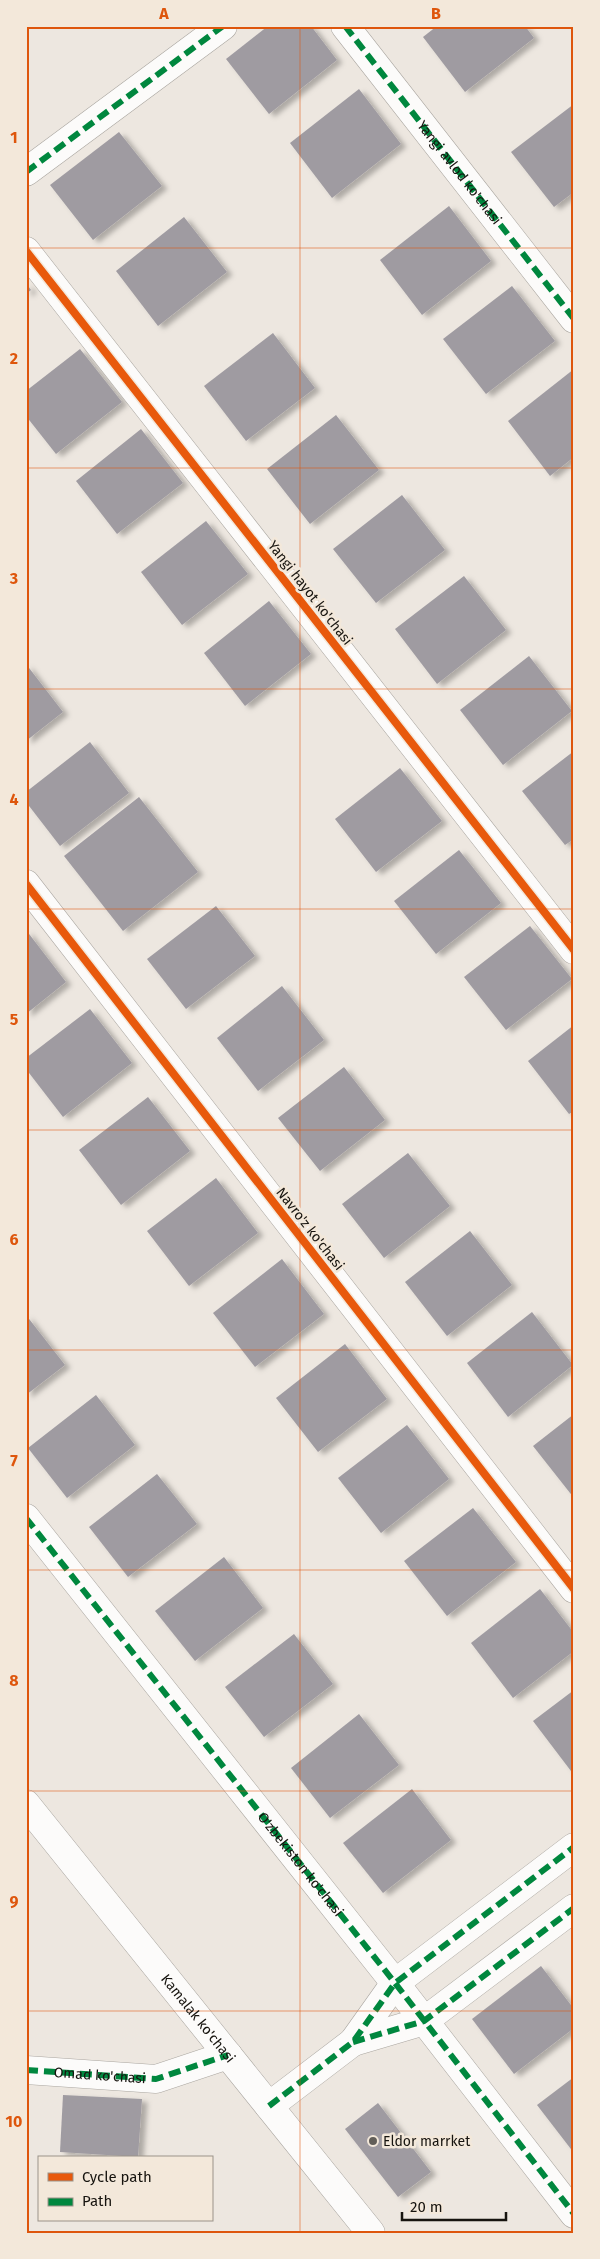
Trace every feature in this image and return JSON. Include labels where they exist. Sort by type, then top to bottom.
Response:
[{"type":"street","points":[[26,172],[223,26]]},
{"type":"street","name":"Yangi avlod ko'chasi","points":[[345,26],[574,320]]},
{"type":"street","name":"Yangi hayot ko'chasi","points":[[26,251],[574,950]]},
{"type":"street","name":"Navro'z ko'chasi","points":[[26,884],[574,1589]]},
{"type":"street","name":"O'zbekiston ko'chasi","points":[[26,1518],[395,1983],[574,2214]]},
{"type":"street","name":"Kamalak ko'chasi","points":[[26,1804],[371,2233]]},
{"type":"street","points":[[269,2106],[353,2042],[395,1983],[574,1847]]},
{"type":"street","points":[[353,2042],[424,2021],[574,1908]]},
{"type":"street","name":"Omad ko'chasi","points":[[26,2070],[156,2079],[228,2055]]},
{"type":"building","points":[[268,26],[311,26],[337,60],[269,114],[226,59]]},
{"type":"building","points":[[437,26],[525,26],[534,38],[465,92],[423,37]]},
{"type":"building","points":[[359,89],[401,144],[332,198],[290,143]]},
{"type":"building","points":[[574,104],[574,192],[554,207],[511,152]]},
{"type":"building","points":[[119,132],[162,186],[93,240],[50,185]]},
{"type":"building","points":[[449,206],[491,261],[422,315],[380,260]]},
{"type":"building","points":[[184,217],[227,272],[158,326],[116,271]]},
{"type":"building","points":[[26,283],[31,290],[26,294]]},
{"type":"building","points":[[512,286],[555,341],[486,394],[443,339]]},
{"type":"building","points":[[273,333],[315,388],[246,441],[204,386]]},
{"type":"building","points":[[80,349],[122,402],[56,454],[26,416],[26,391]]},
{"type":"building","points":[[574,369],[574,457],[550,476],[508,421]]},
{"type":"building","points":[[336,415],[379,470],[310,524],[267,469]]},
{"type":"building","points":[[141,429],[183,483],[117,534],[76,481]]},
{"type":"building","points":[[402,495],[445,550],[376,603],[333,549]]},
{"type":"building","points":[[206,521],[248,574],[182,625],[141,572]]},
{"type":"building","points":[[464,576],[506,630],[437,684],[395,629]]},
{"type":"building","points":[[269,601],[311,654],[245,706],[204,653]]},
{"type":"building","points":[[529,656],[572,711],[503,765],[460,710]]},
{"type":"building","points":[[26,664],[63,712],[26,741]]},
{"type":"building","points":[[90,742],[129,793],[60,846],[26,802],[26,792]]},
{"type":"building","points":[[574,751],[574,839],[565,845],[522,791]]},
{"type":"building","points":[[400,768],[442,821],[376,872],[335,819]]},
{"type":"building","points":[[139,797],[198,872],[123,931],[64,856]]},
{"type":"building","points":[[459,850],[501,903],[436,954],[394,901]]},
{"type":"building","points":[[216,906],[255,956],[186,1009],[147,959]]},
{"type":"building","points":[[530,926],[572,979],[506,1030],[464,977]]},
{"type":"building","points":[[26,930],[66,982],[26,1014]]},
{"type":"building","points":[[282,986],[324,1040],[258,1091],[217,1038]]},
{"type":"building","points":[[90,1009],[132,1063],[63,1117],[26,1069],[26,1058]]},
{"type":"building","points":[[574,1025],[574,1111],[569,1114],[528,1061]]},
{"type":"building","points":[[344,1067],[385,1120],[320,1171],[278,1118]]},
{"type":"building","points":[[148,1097],[190,1151],[121,1205],[79,1150]]},
{"type":"building","points":[[408,1153],[450,1206],[384,1258],[342,1204]]},
{"type":"building","points":[[216,1178],[258,1233],[189,1286],[147,1231]]},
{"type":"building","points":[[470,1231],[512,1285],[447,1336],[405,1282]]},
{"type":"building","points":[[282,1259],[324,1314],[255,1367],[213,1313]]},
{"type":"building","points":[[532,1312],[573,1365],[508,1417],[467,1363]]},
{"type":"building","points":[[26,1315],[65,1365],[26,1395]]},
{"type":"building","points":[[345,1344],[387,1399],[318,1452],[276,1398]]},
{"type":"building","points":[[96,1395],[135,1445],[67,1498],[28,1448]]},
{"type":"building","points":[[574,1414],[574,1498],[533,1446]]},
{"type":"building","points":[[407,1425],[449,1479],[381,1533],[338,1478]]},
{"type":"building","points":[[157,1474],[197,1524],[128,1577],[89,1527]]},
{"type":"building","points":[[473,1508],[516,1562],[447,1616],[404,1561]]},
{"type":"building","points":[[224,1557],[263,1608],[195,1661],[155,1611]]},
{"type":"building","points":[[540,1589],[574,1633],[574,1651],[513,1698],[471,1643]]},
{"type":"building","points":[[294,1634],[333,1684],[264,1737],[225,1687]]},
{"type":"building","points":[[574,1690],[574,1775],[533,1721]]},
{"type":"building","points":[[359,1714],[399,1765],[330,1818],[291,1768]]},
{"type":"building","points":[[412,1789],[451,1840],[383,1893],[343,1843]]},
{"type":"building","points":[[541,1966],[574,2009],[574,2028],[514,2074],[472,2019]]},
{"type":"building","points":[[574,2077],[574,2153],[537,2105]]},
{"type":"building","points":[[63,2095],[142,2099],[138,2156],[60,2152]]},
{"type":"building","points":[[378,2103],[431,2172],[398,2197],[345,2129]]},
{"type":"marked path","points":[[26,172],[223,26]]},
{"type":"marked path","points":[[345,26],[574,319]]},
{"type":"marked path","points":[[26,1518],[395,1983],[574,2214]]},
{"type":"marked path","points":[[269,2106],[353,2042],[395,1983],[574,1847]]},
{"type":"marked path","points":[[353,2042],[424,2021],[574,1908]]},
{"type":"marked path","points":[[26,2070],[156,2079],[228,2055]]},
{"type":"cycle path","points":[[26,251],[574,950]]},
{"type":"cycle path","points":[[26,884],[574,1589]]},
{"type":"place","name":"Eldor marrket","points":[[373,2141]]}]
